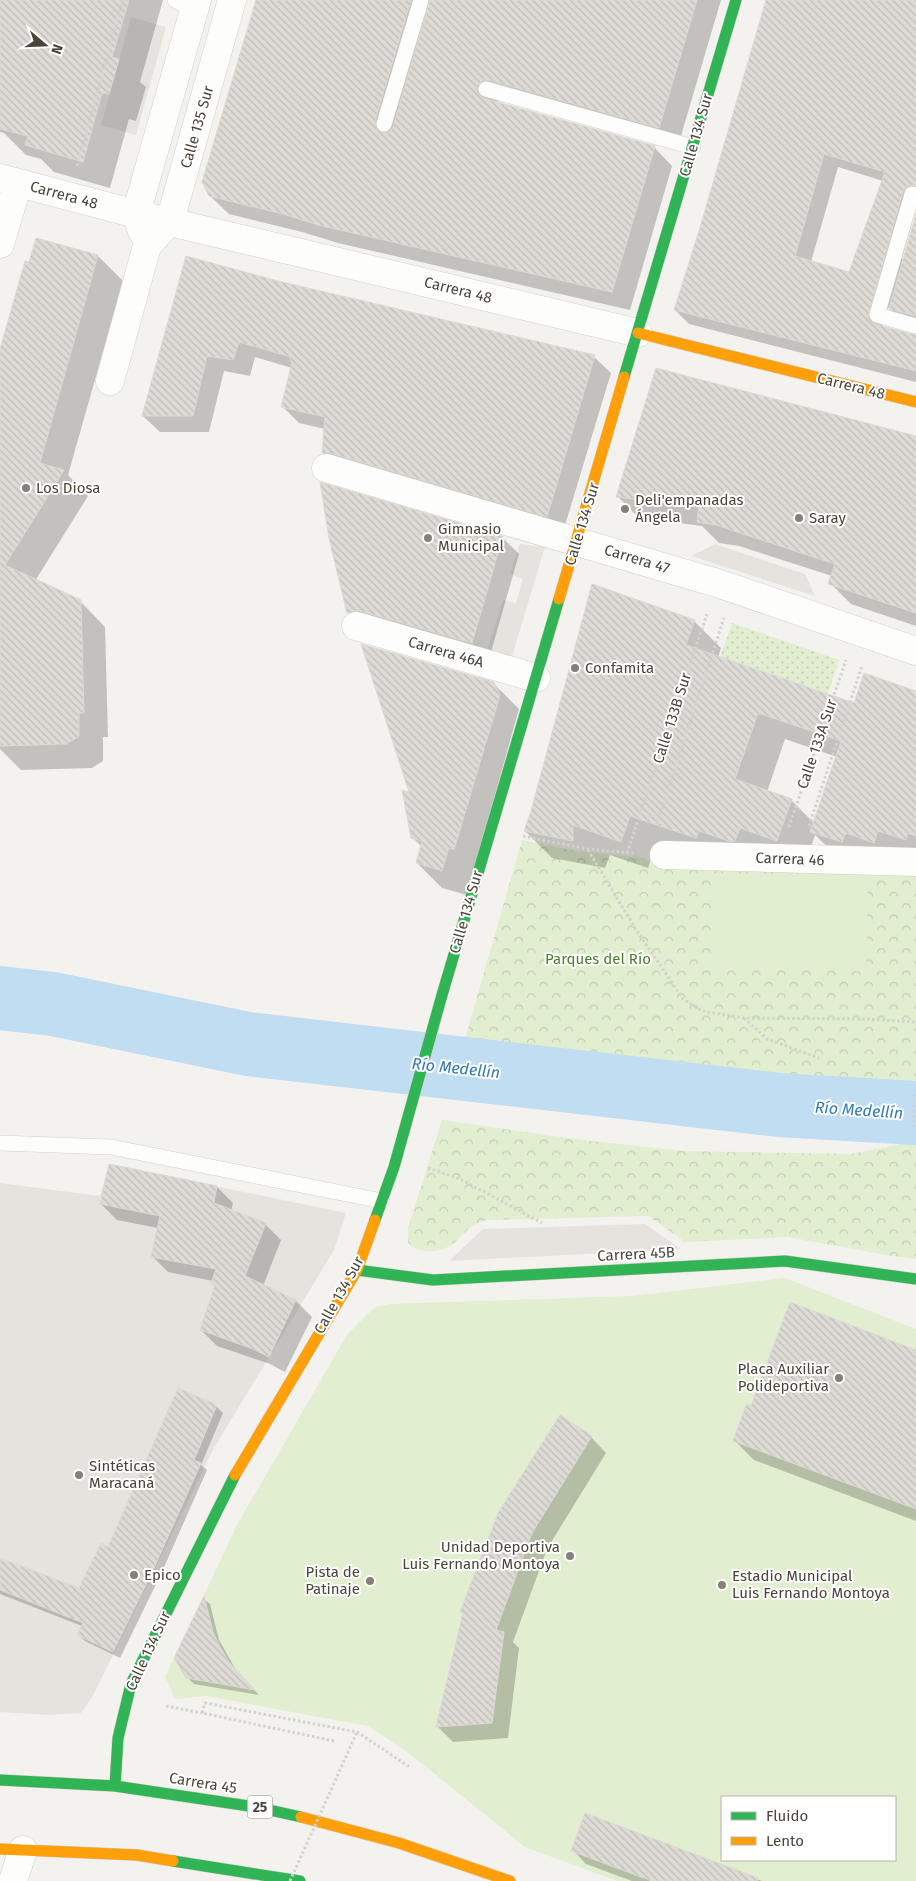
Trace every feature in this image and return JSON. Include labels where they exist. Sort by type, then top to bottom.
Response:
[{"type":"main road","name":"Calle 134 Sur","points":[[115,1786],[118,1738],[130,1684],[240,1464],[357,1270],[394,1167],[491,827],[736,0]]},
{"type":"main road","name":"Carrera 48","points":[[638,333],[916,402]]},
{"type":"main road","name":"Carrera 45B","points":[[357,1270],[433,1280],[784,1261],[916,1279]]},
{"type":"main road","name":"Carrera 45","points":[[0,1780],[115,1786],[227,1802],[308,1818],[423,1850],[510,1881]]},
{"type":"main road","points":[[11,1849],[137,1855],[300,1881]]},
{"type":"street","name":"Calle 135 Sur","points":[[110,381],[147,246],[170,221],[232,0]]},
{"type":"street","points":[[147,246],[136,214],[189,4]]},
{"type":"street","name":"Carrera 48","points":[[9,180],[136,214],[638,333]]},
{"type":"street","points":[[0,244],[9,180]]},
{"type":"street","name":"Carrera 47","points":[[326,468],[726,586],[916,651]]},
{"type":"street","name":"Carrera 46A","points":[[356,626],[536,678]]},
{"type":"street","name":"Carrera 46","points":[[664,855],[916,862]]},
{"type":"street","points":[[11,1849],[13,1881]]},
{"type":"lane","points":[[384,124],[421,0]]},
{"type":"lane","points":[[486,90],[693,147]]},
{"type":"lane","points":[[912,194],[877,315],[916,326]]},
{"type":"lane","points":[[0,1144],[111,1147],[382,1201]]},
{"type":"path","points":[[77,166],[124,0]]},
{"type":"path","name":"Calle 133B Sur","points":[[656,828],[726,586]]},
{"type":"path","name":"Calle 133B Sur","points":[[627,853],[726,586]]},
{"type":"path","name":"Calle 133A Sur","points":[[788,859],[864,633]]},
{"type":"path","name":"Calle 133A Sur","points":[[788,859],[864,633]]},
{"type":"path","points":[[491,827],[588,849],[620,852]]},
{"type":"path","points":[[588,849],[635,928],[683,999],[702,1011],[744,1018],[865,1019],[916,1022]]},
{"type":"path","points":[[744,1018],[767,1039],[819,1058]]},
{"type":"path","points":[[916,1095],[914,1118],[916,1130]]},
{"type":"path","points":[[420,1166],[460,1179],[542,1223]]},
{"type":"path","points":[[202,1713],[205,1702],[357,1732],[411,1768]]},
{"type":"path","points":[[166,1706],[334,1741]]},
{"type":"path","points":[[290,1881],[357,1732]]},
{"type":"green space","points":[[732,623],[839,660],[828,694],[720,657]]},
{"type":"green space","name":"Parques del Río","points":[[522,840],[577,851],[645,858],[655,867],[916,874],[916,1087],[900,1088],[461,1053]]},
{"type":"green space","points":[[714,873],[868,878],[866,971],[712,967]]},
{"type":"green space","points":[[442,1120],[582,1140],[684,1151],[851,1154],[916,1141],[916,1259],[788,1237],[685,1242],[648,1216],[488,1220],[479,1222],[448,1247],[440,1250],[421,1250],[408,1243],[408,1228]]},
{"type":"green space","name":"Unidad Deportiva Luis Fernando Montoya","points":[[785,1278],[916,1329],[916,1881],[617,1881],[525,1847],[410,1754],[368,1726],[206,1696],[175,1699],[165,1677],[238,1523],[347,1335],[375,1307],[391,1304],[632,1296]]},
{"type":"shaded area","points":[[131,17],[166,27],[136,135],[101,125]]},
{"type":"shaded area","points":[[520,544],[545,547],[510,663],[491,657],[488,648],[503,600],[516,603],[523,579],[510,574]]},
{"type":"shaded area","points":[[715,544],[805,574],[815,596],[691,556]]},
{"type":"shaded area","points":[[109,1164],[346,1213],[334,1250],[214,1448],[94,1694],[81,1713],[48,1715],[0,1712],[0,1183],[100,1196]]},
{"type":"shaded area","points":[[645,1224],[681,1249],[449,1261],[483,1229]]},
{"type":"building","points":[[0,0],[129,0],[112,57],[119,59],[109,94],[102,93],[83,162],[25,145],[28,136],[0,129]]},
{"type":"building","points":[[256,0],[411,0],[375,121],[377,130],[386,133],[393,127],[430,0],[697,0],[659,128],[489,80],[483,80],[477,86],[477,92],[483,98],[655,146],[612,292],[318,225],[283,214],[209,196],[202,182]]},
{"type":"building","points":[[766,0],[916,0],[916,186],[909,185],[903,191],[868,317],[874,324],[916,335],[916,371],[674,310]],"holes":[[[824,154],[885,172],[849,272],[795,256]]]},
{"type":"building","points":[[916,214],[916,316],[889,309]]},
{"type":"building","points":[[36,238],[98,255],[40,463],[64,470],[5,565],[81,600],[84,713],[79,713],[79,736],[67,744],[0,746],[0,349],[25,261],[29,262]]},
{"type":"building","points":[[186,256],[278,281],[595,355],[547,517],[330,453],[322,453],[325,417],[281,407],[292,362],[290,361],[291,357],[239,342],[233,360],[207,356],[193,416],[142,416]]},
{"type":"building","points":[[656,368],[916,436],[916,613],[828,584],[835,564],[716,525],[697,522],[699,507],[616,497]]},
{"type":"building","points":[[320,482],[503,536],[472,643],[360,611],[347,613],[329,538]]},
{"type":"building","points":[[592,584],[695,620],[686,645],[854,703],[864,673],[916,691],[916,836],[908,833],[906,840],[878,831],[874,843],[846,833],[842,842],[810,832],[841,741],[758,713],[735,779],[792,799],[777,841],[740,828],[735,841],[729,841],[699,831],[696,838],[630,816],[621,842],[573,825],[573,841],[524,831]]},
{"type":"building","points":[[361,644],[494,682],[500,695],[454,850],[449,848],[442,871],[416,863],[422,841],[411,838],[402,790],[409,792]]},
{"type":"building","points":[[109,1164],[217,1186],[214,1203],[266,1223],[245,1276],[296,1300],[269,1357],[253,1349],[200,1330],[215,1285],[211,1283],[216,1269],[151,1257],[160,1216],[100,1204]]},
{"type":"building","name":"Placa Auxiliar Polideportiva","points":[[790,1302],[916,1350],[916,1509],[733,1441],[747,1403],[751,1406]]},
{"type":"building","points":[[178,1388],[217,1405],[194,1460],[201,1463],[154,1568],[113,1652],[77,1635],[83,1623],[0,1590],[0,1558],[79,1588],[101,1543],[108,1547]]},
{"type":"building","points":[[560,1415],[592,1436],[532,1533],[496,1630],[504,1632],[492,1723],[436,1727],[463,1613],[460,1612],[498,1513]]},
{"type":"building","points":[[204,1596],[213,1632],[220,1647],[229,1662],[255,1690],[186,1678],[174,1658]]},
{"type":"building","points":[[585,1813],[758,1878],[757,1881],[652,1881],[571,1851]]},
{"type":"waterway","name":"Río Medellín","points":[[0,998],[53,1004],[248,1044],[779,1105],[916,1113]]},
{"type":"traffic: fast","points":[[624,377],[736,0]]},
{"type":"traffic: fast","points":[[375,1220],[394,1167],[442,995],[559,599]]},
{"type":"traffic: fast","points":[[357,1270],[433,1280],[785,1261],[916,1279]]},
{"type":"traffic: fast","points":[[115,1786],[118,1738],[131,1684],[235,1475]]},
{"type":"traffic: fast","points":[[0,1780],[115,1786],[256,1807],[301,1817]]},
{"type":"traffic: fast","points":[[173,1861],[300,1881]]},
{"type":"traffic: slow","points":[[638,333],[916,402]]},
{"type":"traffic: slow","points":[[559,599],[624,377]]},
{"type":"traffic: slow","points":[[235,1475],[357,1270],[375,1220]]},
{"type":"traffic: slow","points":[[301,1817],[399,1843],[510,1881]]},
{"type":"traffic: slow","points":[[0,1849],[137,1855],[173,1861]]},
{"type":"place","name":"Los Diosa","points":[[26,488]]},
{"type":"place","name":"Deli'empanadas Ángela","points":[[625,509]]},
{"type":"place","name":"Saray","points":[[799,518]]},
{"type":"place","name":"Gimnasio Municipal","points":[[428,538]]},
{"type":"place","name":"Confamita","points":[[575,668]]},
{"type":"place","name":"Placa Auxiliar Polideportiva","points":[[839,1378]]},
{"type":"place","name":"Sintéticas Maracaná","points":[[79,1475]]},
{"type":"place","name":"Unidad Deportiva Luis Fernando Montoya","points":[[570,1556]]},
{"type":"place","name":"Epico","points":[[134,1575]]},
{"type":"place","name":"Pista de Patinaje","points":[[370,1581]]},
{"type":"place","name":"Estadio Municipal Luis Fernando Montoya","points":[[722,1585]]}]
